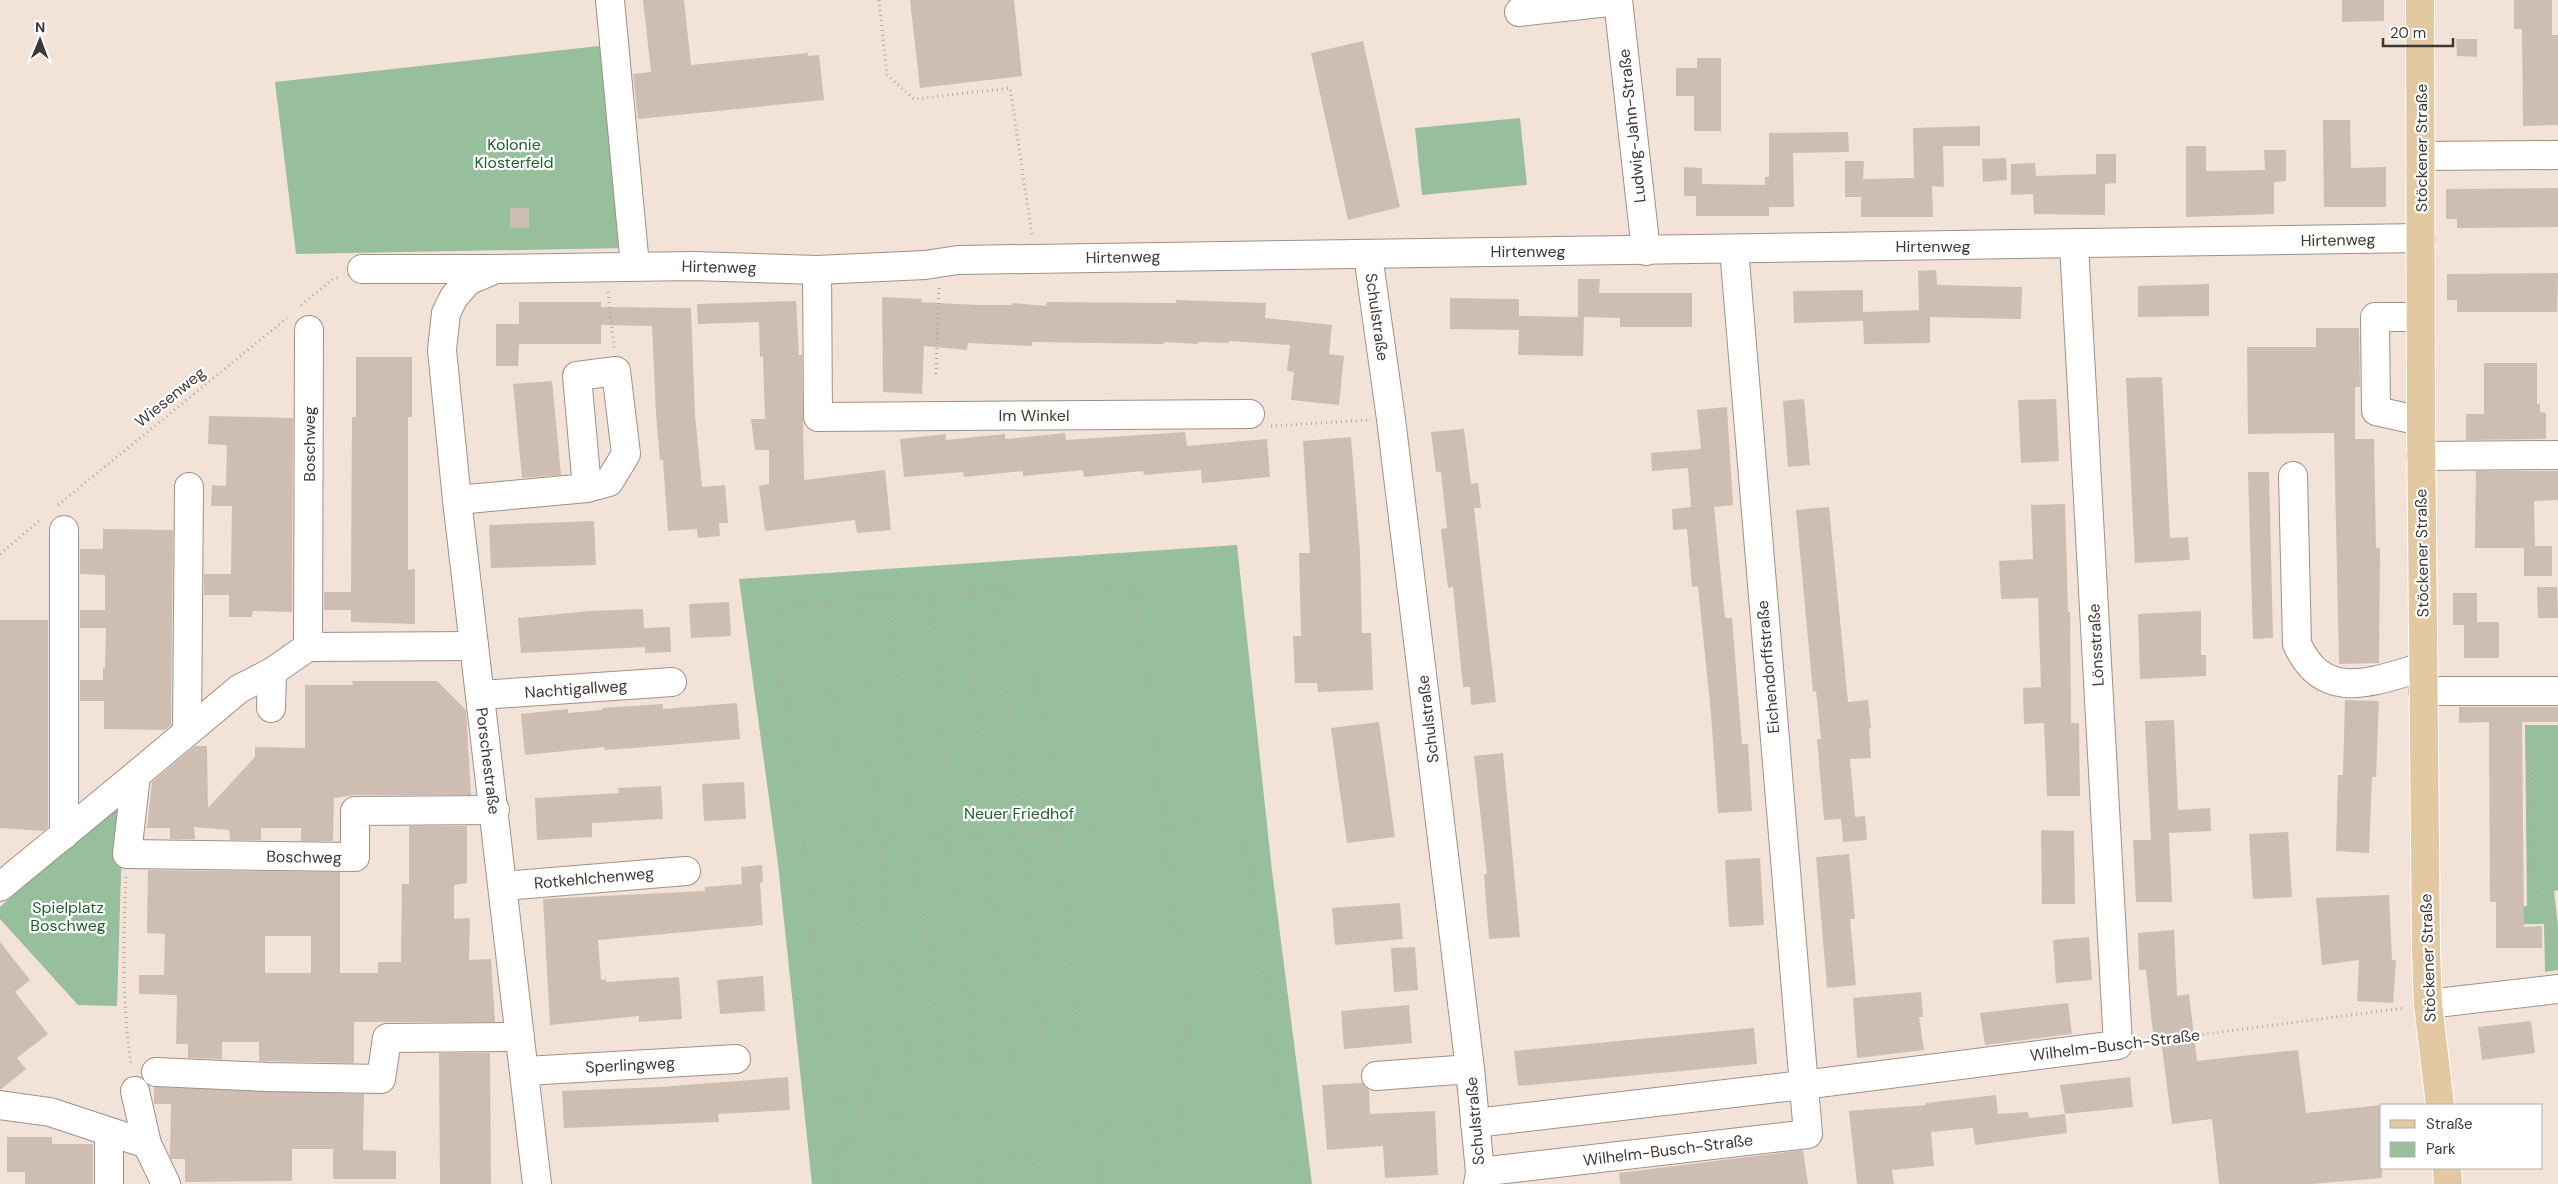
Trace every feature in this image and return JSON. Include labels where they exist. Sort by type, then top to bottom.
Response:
[{"type":"main road","name":"Stöckener Straße","points":[[2420,0],[2420,421],[2428,1004],[2440,1104]]},
{"type":"main road","points":[[2446,1169],[2448,1184]]},
{"type":"street","points":[[610,0],[635,266]]},
{"type":"street","points":[[1518,12],[1618,1]]},
{"type":"street","name":"Ludwig-Jahn-Straße","points":[[1618,1],[1646,251]]},
{"type":"street","points":[[2421,156],[2558,155]]},
{"type":"street","name":"Hirtenweg","points":[[362,269],[496,270],[635,266],[817,270],[939,264],[958,260],[2421,238]]},
{"type":"street","name":"Lönsstraße","points":[[2074,244],[2118,1045]]},
{"type":"street","name":"Eichendorffstraße","points":[[1734,249],[1803,1085]]},
{"type":"street","name":"Schulstraße","points":[[1368,255],[1392,419],[1470,1069],[1479,1178]]},
{"type":"street","name":"Hirtenweg","points":[[442,338],[446,313],[454,297],[468,281],[496,270]]},
{"type":"street","name":"Im Winkel","points":[[817,270],[818,417],[1250,414]]},
{"type":"street","points":[[2420,317],[2375,317],[2376,411],[2420,421]]},
{"type":"street","name":"Boschweg","points":[[298,319],[308,647]]},
{"type":"street","name":"Porschestraße","points":[[442,338],[457,500],[495,810],[537,1184]]},
{"type":"street","points":[[457,500],[587,488],[608,482],[626,454],[616,371],[577,376],[587,488]]},
{"type":"street","points":[[2421,456],[2558,455]]},
{"type":"street","points":[[2292,476],[2297,644],[2307,662],[2328,679],[2343,684],[2423,679],[2558,691]]},
{"type":"street","points":[[187,731],[189,487]]},
{"type":"street","points":[[54,518],[64,835]]},
{"type":"street","points":[[0,887],[239,688],[272,672],[308,647],[474,646]]},
{"type":"street","points":[[271,708],[272,672]]},
{"type":"street","name":"Nachtigallweg","points":[[480,695],[672,682]]},
{"type":"street","points":[[127,854],[136,775]]},
{"type":"street","name":"Boschweg","points":[[127,854],[355,857],[355,811],[495,810]]},
{"type":"street","name":"Rotkehlchenweg","points":[[503,886],[686,871]]},
{"type":"street","points":[[2428,1004],[2553,989]]},
{"type":"street","points":[[156,1072],[268,1077],[381,1079],[387,1038],[520,1037]]},
{"type":"street","name":"Wilhelm-Busch-Straße","points":[[1475,1123],[1803,1085],[2118,1045]]},
{"type":"street","name":"Sperlingweg","points":[[525,1072],[736,1059]]},
{"type":"street","points":[[1376,1076],[1470,1069]]},
{"type":"street","name":"Wilhelm-Busch-Straße","points":[[1479,1178],[1808,1134],[1803,1085]]},
{"type":"street","points":[[135,1091],[147,1144],[166,1184]]},
{"type":"street","points":[[0,1105],[50,1112],[147,1144]]},
{"type":"street","points":[[109,1132],[109,1184]]},
{"type":"path","points":[[879,0],[887,75],[914,99],[1010,88],[1036,259]]},
{"type":"path","points":[[936,374],[939,264]]},
{"type":"path","points":[[606,266],[616,371]]},
{"type":"path","name":"Wiesenweg","points":[[0,554],[54,518],[298,319],[333,279],[362,269]]},
{"type":"path","points":[[1250,414],[1267,426],[1392,419]]},
{"type":"path","points":[[1157,1184],[1152,1122],[1098,1123],[863,1110],[831,1094],[804,845],[774,614],[790,606],[823,604],[856,595],[889,591],[932,593],[1135,590],[1185,995],[1183,1131],[1188,1184]]},
{"type":"path","points":[[889,591],[914,839],[943,1068]]},
{"type":"path","points":[[967,592],[985,836],[1011,1061]]},
{"type":"path","points":[[996,592],[1045,1058]]},
{"type":"path","points":[[1026,592],[1058,832],[1080,1054]]},
{"type":"path","points":[[932,593],[950,837],[977,1065]]},
{"type":"path","points":[[856,595],[879,841],[909,1072]]},
{"type":"path","points":[[823,604],[874,1076],[855,1132],[834,1154],[834,1184]]},
{"type":"path","points":[[2525,756],[2532,755],[2534,888],[2549,902],[2553,989]]},
{"type":"path","points":[[804,845],[1243,822],[1291,1184]]},
{"type":"path","points":[[127,854],[122,970],[125,1023],[135,1091]]},
{"type":"path","name":"Wilhelm-Busch-Straße","points":[[2118,1045],[2428,1004]]},
{"type":"path","points":[[1098,1123],[1103,1184]]},
{"type":"path","points":[[917,1146],[922,1184]]},
{"type":"path","points":[[1010,1151],[1014,1184]]},
{"type":"path","points":[[890,1152],[894,1184]]},
{"type":"path","points":[[949,1153],[953,1184]]},
{"type":"path","points":[[979,1154],[982,1184]]},
{"type":"path","points":[[1032,1154],[1036,1184]]},
{"type":"green space","name":"Kolonie Klosterfeld","points":[[608,45],[626,248],[296,254],[275,82]]},
{"type":"green space","points":[[1520,118],[1527,185],[1422,195],[1415,128]]},
{"type":"green space","name":"Neuer Friedhof","points":[[1237,545],[1272,871],[1312,1184],[812,1184],[778,864],[739,579]]},
{"type":"green space","points":[[2525,725],[2558,725],[2558,890],[2554,891],[2558,926],[2558,970],[2545,972],[2544,924],[2496,924],[2496,906],[2527,906]]},
{"type":"green space","name":"Spielplatz Boschweg","points":[[127,794],[121,873],[117,1006],[78,1005],[0,919],[0,907]]},
{"type":"building","points":[[643,0],[684,0],[691,65],[808,53],[808,56],[819,55],[824,100],[638,119],[633,74],[651,72]]},
{"type":"building","points":[[910,0],[1014,0],[1022,76],[920,88]]},
{"type":"building","points":[[2342,0],[2384,0],[2384,21],[2342,22]]},
{"type":"building","points":[[2514,0],[2552,0],[2552,35],[2558,35],[2558,125],[2523,126],[2522,29],[2514,29]]},
{"type":"building","points":[[2456,39],[2477,39],[2477,57],[2457,56]]},
{"type":"building","points":[[1363,41],[1400,207],[1348,220],[1311,53]]},
{"type":"building","points":[[1697,58],[1721,58],[1721,131],[1694,131],[1694,96],[1676,96],[1676,68],[1697,68]]},
{"type":"building","points":[[2323,120],[2350,120],[2351,168],[2386,167],[2386,207],[2324,207]]},
{"type":"building","points":[[1980,126],[1980,146],[1943,146],[1944,187],[1932,186],[1933,217],[1861,217],[1861,197],[1845,197],[1845,161],[1864,161],[1863,179],[1914,178],[1913,128]]},
{"type":"building","points":[[1848,132],[1849,152],[1793,153],[1794,207],[1769,207],[1769,216],[1696,216],[1696,196],[1684,196],[1684,167],[1702,168],[1702,184],[1765,185],[1765,177],[1769,177],[1769,133]]},
{"type":"building","points":[[2186,146],[2206,146],[2206,171],[2265,170],[2264,150],[2286,150],[2286,181],[2274,182],[2274,214],[2186,217]]},
{"type":"building","points":[[2096,154],[2116,154],[2116,183],[2105,184],[2105,215],[2034,214],[2033,194],[2011,195],[2011,164],[2035,163],[2036,176],[2096,174]]},
{"type":"building","points":[[2006,158],[2007,180],[1983,182],[1982,159]]},
{"type":"building","points":[[2558,188],[2558,227],[2457,228],[2457,219],[2446,219],[2446,189]]},
{"type":"building","points":[[510,208],[529,208],[529,228],[510,228]]},
{"type":"building","points":[[1936,270],[1937,285],[2022,287],[2021,319],[1930,317],[1930,343],[1864,344],[1863,321],[1794,323],[1793,291],[1863,290],[1863,312],[1919,310],[1918,271]]},
{"type":"building","points":[[2558,273],[2557,312],[2457,312],[2457,300],[2447,300],[2447,274]]},
{"type":"building","points":[[1578,279],[1600,279],[1599,293],[1692,293],[1692,327],[1620,327],[1620,318],[1584,317],[1583,356],[1518,355],[1519,330],[1450,329],[1450,298],[1519,299],[1519,316],[1578,317]]},
{"type":"building","points":[[2209,284],[2209,316],[2138,317],[2138,286]]},
{"type":"building","points":[[882,297],[922,299],[921,302],[977,305],[1012,305],[1012,303],[1046,306],[1047,302],[1176,303],[1176,300],[1266,303],[1265,318],[1332,325],[1329,354],[1344,356],[1339,405],[1291,400],[1294,372],[1287,371],[1290,345],[1229,341],[1229,343],[1198,342],[1198,344],[1165,342],[1164,344],[1032,342],[1032,346],[968,343],[967,350],[924,346],[922,394],[883,392]]},
{"type":"building","points":[[796,301],[799,355],[802,355],[804,480],[885,470],[891,530],[857,533],[855,520],[765,531],[759,486],[769,484],[769,450],[755,450],[751,419],[765,419],[763,356],[760,357],[759,322],[698,324],[697,304]]},
{"type":"building","points":[[519,302],[601,302],[601,307],[691,308],[695,415],[702,487],[725,485],[728,523],[719,523],[720,536],[698,538],[697,529],[668,531],[663,460],[660,460],[656,414],[652,326],[601,325],[601,344],[519,344],[518,366],[496,366],[496,324],[519,324]]},
{"type":"building","points":[[2316,328],[2359,328],[2360,387],[2355,387],[2355,439],[2374,439],[2376,548],[2380,548],[2379,663],[2339,664],[2334,433],[2248,434],[2247,347],[2316,347]]},
{"type":"building","points":[[356,357],[412,357],[412,417],[408,417],[408,570],[415,569],[415,624],[351,622],[351,610],[324,610],[324,592],[351,592],[352,417],[356,417]]},
{"type":"building","points":[[2484,363],[2537,363],[2537,404],[2540,404],[2540,412],[2546,413],[2546,439],[2466,440],[2466,414],[2484,414]]},
{"type":"building","points":[[2162,377],[2170,538],[2188,537],[2190,560],[2135,563],[2126,378]]},
{"type":"building","points":[[552,381],[561,475],[522,478],[513,384]]},
{"type":"building","points":[[1804,399],[1810,465],[1788,467],[1783,401]]},
{"type":"building","points":[[2056,399],[2059,461],[2021,463],[2018,400]]},
{"type":"building","points":[[1727,407],[1733,505],[1714,507],[1725,618],[1732,618],[1742,744],[1748,744],[1752,811],[1718,813],[1711,714],[1698,586],[1692,587],[1687,529],[1673,530],[1672,509],[1691,507],[1688,468],[1652,471],[1651,453],[1701,449],[1697,410]]},
{"type":"building","points":[[209,416],[293,418],[292,612],[253,611],[252,617],[229,617],[229,595],[204,595],[204,574],[231,574],[232,506],[211,506],[212,485],[226,486],[227,445],[208,444]]},
{"type":"building","points":[[1464,429],[1471,484],[1478,483],[1481,508],[1474,508],[1496,702],[1471,705],[1470,687],[1463,687],[1453,587],[1448,588],[1441,529],[1447,528],[1441,472],[1436,472],[1431,432]]},
{"type":"building","points":[[1185,432],[1187,446],[1267,439],[1270,477],[1202,483],[1201,470],[1144,475],[1143,471],[1084,477],[1083,470],[1023,476],[1023,471],[964,477],[963,472],[904,477],[900,439],[946,434],[946,440],[1005,434],[1005,439],[1065,433],[1066,440]]},
{"type":"building","points":[[1351,437],[1360,552],[1362,633],[1371,633],[1373,690],[1318,692],[1317,683],[1295,683],[1293,636],[1301,636],[1299,553],[1310,553],[1303,441]]},
{"type":"building","points":[[2476,471],[2558,471],[2558,500],[2534,501],[2535,546],[2552,546],[2552,576],[2524,576],[2524,548],[2475,548]]},
{"type":"building","points":[[2248,472],[2269,472],[2273,638],[2253,639]]},
{"type":"building","points":[[2065,504],[2068,612],[2070,612],[2071,723],[2079,723],[2080,796],[2047,796],[2044,723],[2024,724],[2023,688],[2041,687],[2038,598],[2001,599],[1999,561],[2033,559],[2031,505]]},
{"type":"building","points":[[1829,507],[1848,702],[1868,700],[1871,728],[1869,728],[1871,758],[1850,759],[1855,817],[1865,816],[1867,840],[1843,842],[1841,819],[1824,820],[1817,739],[1821,739],[1816,691],[1813,692],[1796,510]]},
{"type":"building","points":[[594,521],[596,565],[491,568],[489,525]]},
{"type":"building","points":[[103,529],[173,530],[171,725],[165,730],[104,729],[104,701],[80,701],[80,680],[103,680],[103,668],[105,668],[106,628],[80,628],[80,610],[105,610],[105,575],[80,574],[80,549],[103,549]]},
{"type":"building","points":[[2537,587],[2557,587],[2558,618],[2538,618]]},
{"type":"building","points":[[2453,593],[2477,593],[2477,622],[2499,622],[2499,658],[2464,658],[2464,625],[2453,625]]},
{"type":"building","points":[[729,602],[731,636],[691,638],[689,604]]},
{"type":"building","points":[[643,609],[644,628],[670,627],[671,652],[645,653],[645,647],[521,653],[518,618],[590,611]]},
{"type":"building","points":[[2201,611],[2201,655],[2206,655],[2206,676],[2140,679],[2138,614]]},
{"type":"building","points":[[0,620],[48,620],[48,827],[44,831],[0,828]]},
{"type":"building","points":[[352,681],[437,681],[466,710],[471,795],[355,795],[334,798],[333,841],[301,841],[301,828],[261,828],[261,840],[230,840],[229,830],[194,827],[195,839],[170,839],[170,828],[147,828],[152,782],[195,746],[207,746],[208,808],[255,757],[255,747],[305,748],[305,685],[353,685]]},
{"type":"building","points":[[2345,700],[2379,701],[2376,777],[2372,777],[2369,853],[2336,851],[2338,775],[2343,775]]},
{"type":"building","points":[[737,703],[740,739],[605,750],[604,747],[525,755],[521,714],[568,709],[568,713],[602,710],[602,708],[663,704],[663,709]]},
{"type":"building","points":[[2459,707],[2558,707],[2558,722],[2522,722],[2524,927],[2542,926],[2542,948],[2496,948],[2496,902],[2490,902],[2489,722],[2459,723]]},
{"type":"building","points":[[2174,720],[2178,810],[2210,808],[2211,831],[2169,833],[2172,902],[2136,902],[2133,840],[2151,840],[2145,721]]},
{"type":"building","points":[[1379,722],[1395,837],[1347,843],[1331,728]]},
{"type":"building","points":[[1503,753],[1520,937],[1489,939],[1484,874],[1487,874],[1474,756]]},
{"type":"building","points":[[744,782],[746,819],[704,821],[702,784]]},
{"type":"building","points":[[661,786],[663,819],[592,823],[592,837],[537,840],[535,798],[619,793],[618,788]]},
{"type":"building","points":[[409,826],[467,826],[467,883],[454,885],[454,919],[470,918],[469,960],[491,959],[495,1022],[354,1022],[354,1063],[259,1061],[259,1042],[222,1042],[222,1059],[188,1058],[188,1044],[176,1044],[177,995],[139,994],[139,975],[164,975],[165,934],[147,933],[148,870],[340,872],[340,973],[378,973],[378,962],[401,962],[402,884],[409,884]],"holes":[[[265,936],[311,936],[311,973],[265,973]]]},
{"type":"building","points":[[2041,830],[2074,831],[2075,904],[2042,904]]},
{"type":"building","points":[[2288,832],[2292,897],[2253,899],[2249,834]]},
{"type":"building","points":[[1849,854],[1855,919],[1850,919],[1856,985],[1827,988],[1816,857]]},
{"type":"building","points":[[1760,858],[1764,925],[1729,927],[1725,860]]},
{"type":"building","points":[[762,865],[763,882],[760,883],[763,925],[598,940],[601,980],[606,979],[606,982],[679,977],[682,1019],[639,1022],[639,1016],[550,1025],[543,899],[705,891],[705,887],[742,884],[741,867]]},
{"type":"building","points":[[2389,895],[2392,960],[2396,960],[2393,1003],[2357,1001],[2359,960],[2322,965],[2316,898]]},
{"type":"building","points":[[1400,903],[1403,939],[1335,945],[1332,908]]},
{"type":"building","points":[[2174,930],[2177,996],[2189,994],[2197,1061],[2298,1050],[2306,1113],[2380,1105],[2380,1169],[2382,1169],[2382,1178],[2311,1184],[2219,1184],[2212,1119],[2172,1124],[2160,1033],[2153,1033],[2146,970],[2139,970],[2138,933]]},
{"type":"building","points":[[2089,937],[2092,980],[2056,983],[2053,940]]},
{"type":"building","points":[[0,942],[30,980],[15,992],[48,1034],[17,1058],[26,1069],[0,1090]]},
{"type":"building","points":[[1415,947],[1418,990],[1394,992],[1391,948]]},
{"type":"building","points":[[763,976],[765,1011],[720,1014],[717,980]]},
{"type":"building","points":[[1921,992],[1923,1017],[1919,1017],[1924,1050],[1857,1058],[1853,998]]},
{"type":"building","points":[[2068,1003],[2072,1034],[1985,1045],[1980,1013]]},
{"type":"building","points":[[1409,1005],[1412,1043],[1344,1049],[1341,1011]]},
{"type":"building","points":[[2531,1021],[2535,1053],[2482,1060],[2478,1027]]},
{"type":"building","points":[[1754,1028],[1757,1064],[1518,1086],[1514,1051]]},
{"type":"building","points":[[439,1053],[490,1053],[491,1184],[440,1184]]},
{"type":"building","points":[[788,1077],[790,1110],[718,1114],[719,1122],[564,1128],[562,1091],[660,1087]]},
{"type":"building","points":[[2130,1077],[2133,1107],[2065,1114],[2060,1085]]},
{"type":"building","points":[[1362,1083],[1369,1090],[1370,1114],[1435,1111],[1438,1175],[1385,1178],[1383,1146],[1327,1150],[1322,1085]]},
{"type":"building","points":[[154,1087],[364,1094],[363,1150],[396,1151],[396,1179],[333,1179],[333,1149],[292,1149],[292,1181],[185,1182],[185,1159],[171,1159],[170,1157],[171,1104],[154,1104]]},
{"type":"building","points":[[1996,1095],[1998,1114],[2028,1112],[2029,1118],[2065,1114],[2067,1133],[1975,1145],[1973,1128],[1931,1132],[1934,1166],[1892,1170],[1894,1184],[1857,1184],[1849,1111],[1926,1105],[1926,1103]]},
{"type":"building","points":[[7,1137],[52,1137],[52,1144],[93,1144],[93,1184],[25,1184],[25,1172],[7,1172]]},
{"type":"building","points":[[1803,1150],[1808,1184],[1620,1184],[1619,1173]]}]
